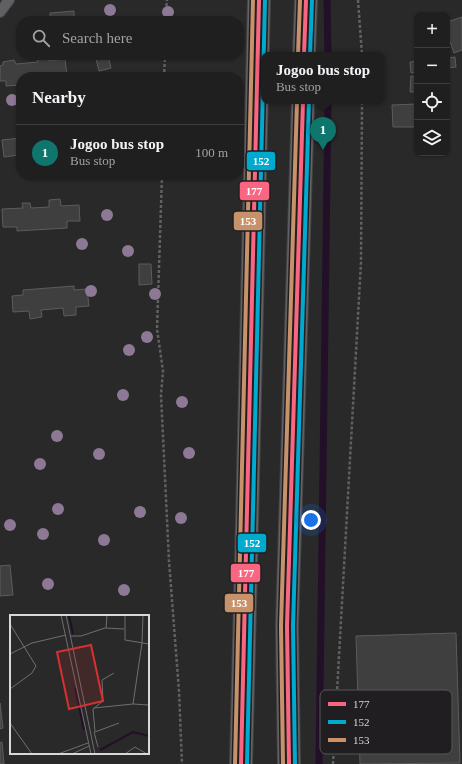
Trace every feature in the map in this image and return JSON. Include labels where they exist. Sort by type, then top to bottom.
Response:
[{"type":"highway","points":[[240,764],[247,557],[259,0]]},
{"type":"highway","points":[[304,52],[306,0]]},
{"type":"highway","points":[[290,764],[288,626],[303,104]]},
{"type":"lane","points":[[0,12],[9,0]]},
{"type":"path","points":[[166,16],[167,0]]},
{"type":"path","points":[[358,0],[362,52]]},
{"type":"path","points":[[164,72],[165,60]]},
{"type":"path","points":[[337,690],[361,262],[362,104]]},
{"type":"path","points":[[162,180],[157,329],[163,371],[161,403],[169,561],[179,691],[182,764]]},
{"type":"path","points":[[333,764],[334,754]]},
{"type":"building","points":[[74,11],[74,16],[50,16],[50,13]]},
{"type":"building","points":[[462,17],[462,50],[454,53],[450,42],[450,21]]},
{"type":"building","points":[[455,57],[456,67],[450,68],[450,58]]},
{"type":"building","points":[[14,60],[16,64],[38,62],[38,60],[65,60],[67,72],[16,72],[16,85],[6,86],[6,81],[0,81],[0,66],[3,65],[3,62]]},
{"type":"building","points":[[96,60],[109,60],[111,68],[99,71]]},
{"type":"building","points":[[414,61],[414,72],[411,73],[410,62]]},
{"type":"building","points":[[411,76],[414,76],[414,92],[410,92]]},
{"type":"building","points":[[414,104],[414,127],[393,127],[392,105]]},
{"type":"building","points":[[16,139],[16,155],[4,157],[2,140]]},
{"type":"building","points":[[60,199],[61,206],[79,205],[80,221],[67,221],[67,228],[17,231],[17,227],[3,227],[2,209],[23,208],[22,203],[30,203],[31,208],[49,207],[49,200]]},
{"type":"building","points":[[139,264],[151,264],[152,284],[139,285]]},
{"type":"building","points":[[74,286],[74,290],[87,289],[89,306],[76,307],[76,315],[64,316],[63,308],[41,310],[42,317],[30,319],[29,311],[13,312],[12,296],[23,295],[23,290]]},
{"type":"building","points":[[10,565],[13,595],[0,596],[0,566]]},
{"type":"building","points":[[456,633],[460,763],[360,764],[360,754],[452,754],[452,690],[358,690],[356,636]]},
{"type":"building","points":[[0,703],[3,728],[0,729]]},
{"type":"building","points":[[2,742],[4,764],[0,764],[0,743]]},
{"type":"waterway","points":[[327,0],[328,52]]},
{"type":"waterway","points":[[320,690],[328,104]]},
{"type":"waterway","points":[[319,764],[320,690]]},
{"type":"transit line","name":"153","points":[[235,764],[253,0]]},
{"type":"transit line","name":"177","points":[[241,764],[259,0]]},
{"type":"transit line","name":"152","points":[[264,52],[265,0]]},
{"type":"transit line","name":"153","points":[[298,52],[300,0]]},
{"type":"transit line","name":"177","points":[[304,52],[306,0]]},
{"type":"transit line","name":"152","points":[[310,52],[312,0]]},
{"type":"transit line","name":"152","points":[[247,764],[263,104]]},
{"type":"transit line","name":"153","points":[[283,764],[281,626],[297,104]]},
{"type":"transit line","name":"177","points":[[289,764],[287,626],[303,104]]},
{"type":"transit line","name":"152","points":[[295,764],[293,626],[309,104]]},
{"type":"place","name":"Jogoo bus stop","points":[[323,150]]}]
